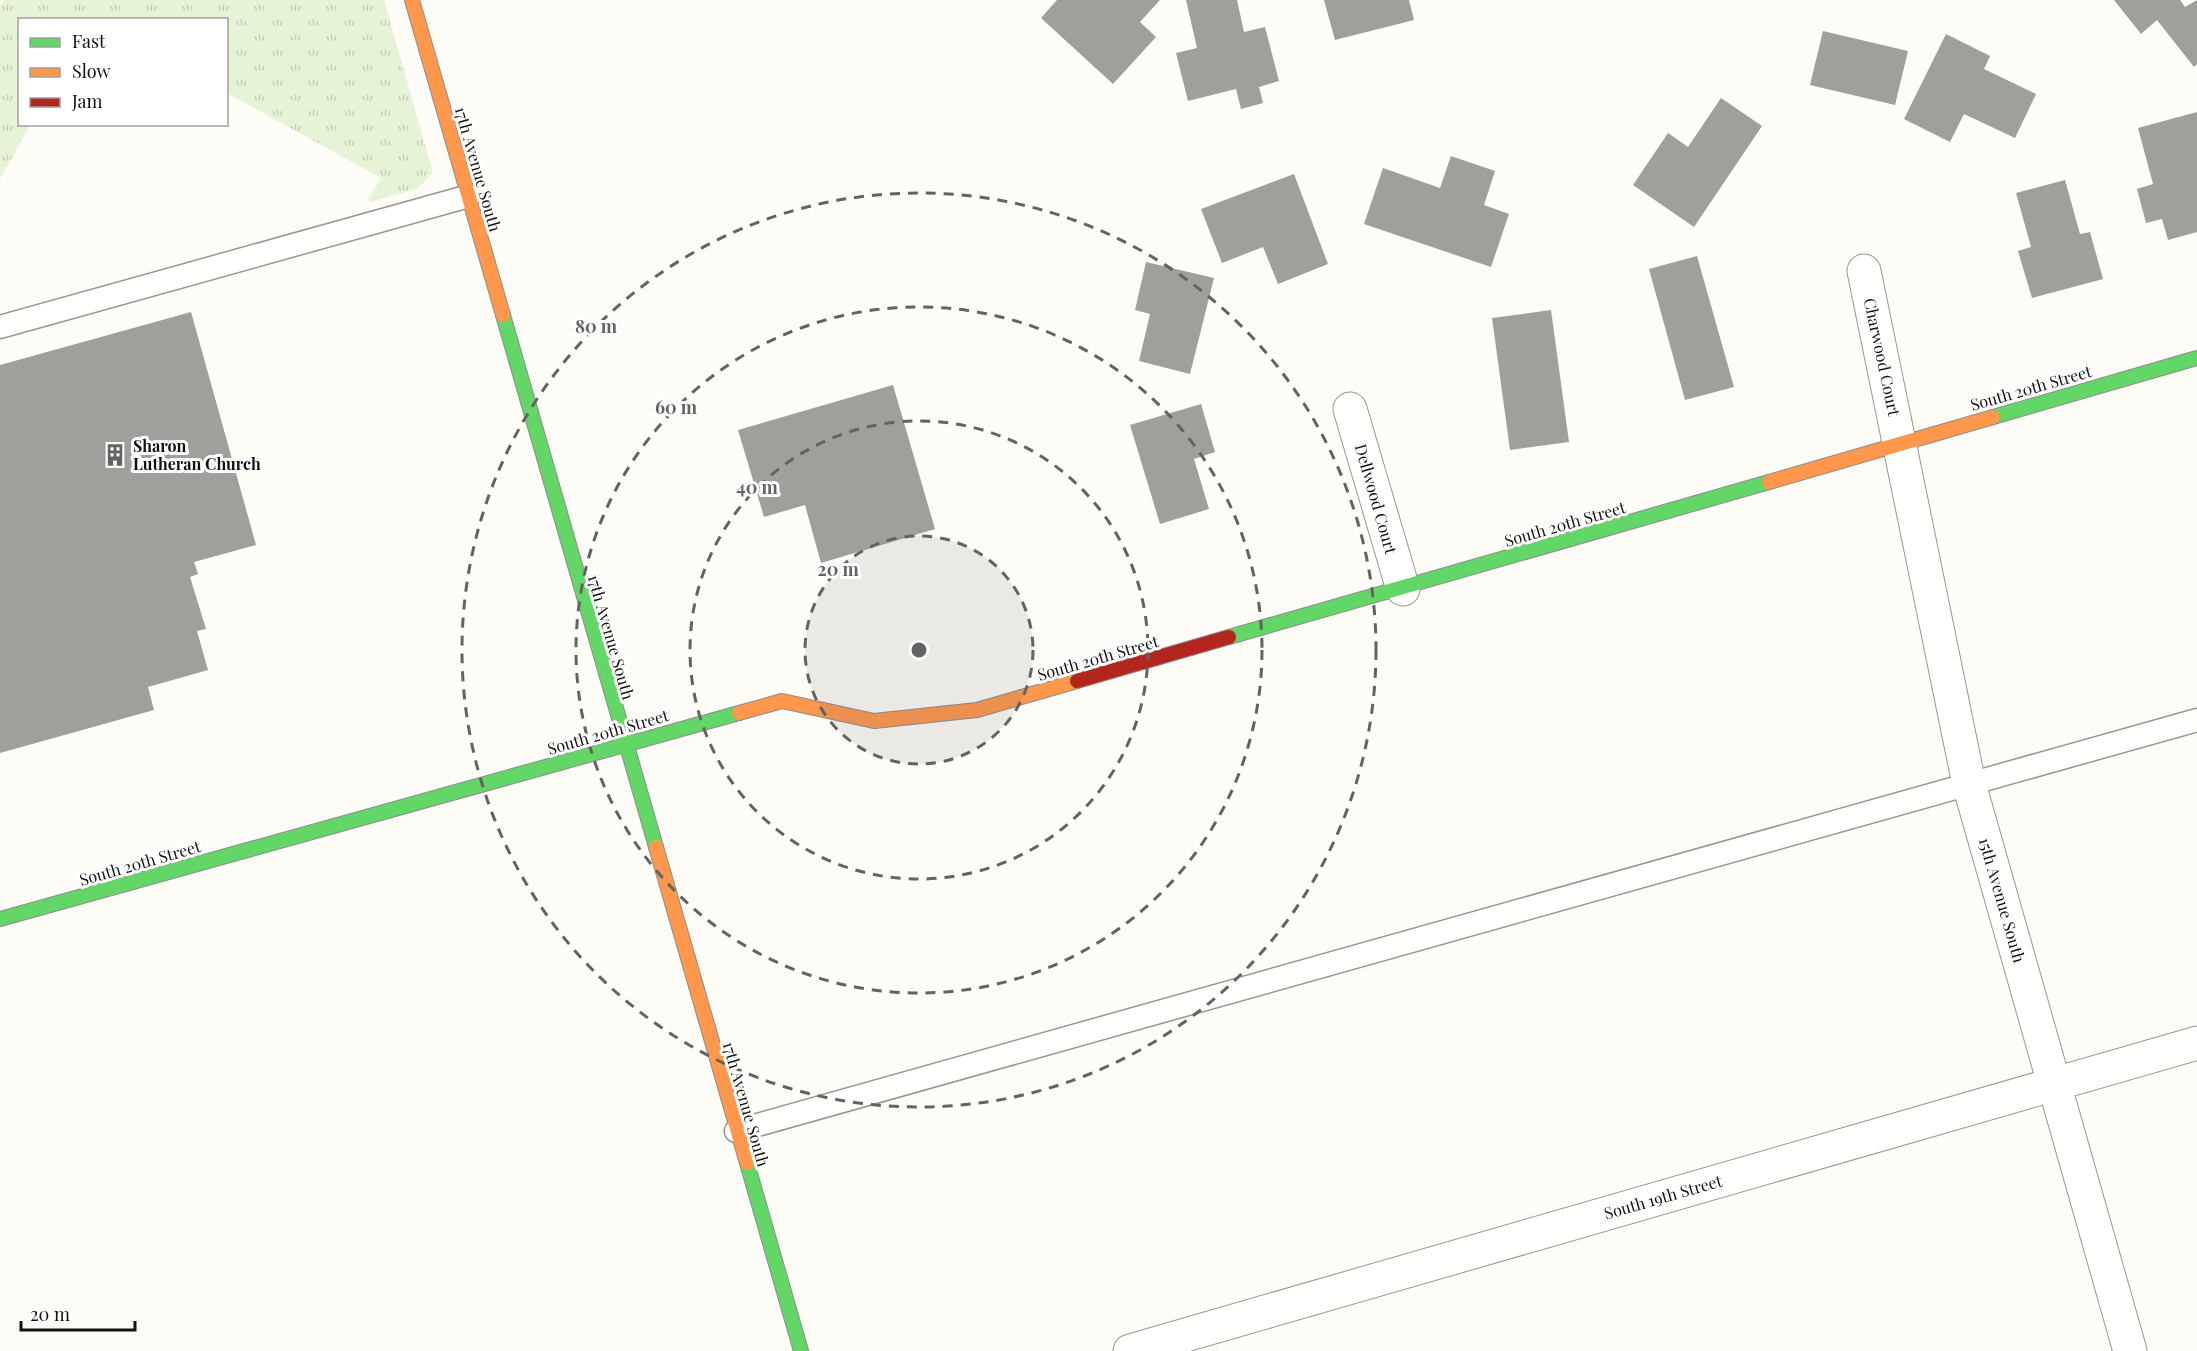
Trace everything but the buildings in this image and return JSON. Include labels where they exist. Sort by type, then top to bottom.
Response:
[{"type":"street","name":"17th Avenue South","points":[[412,0],[624,745],[801,1351]]},
{"type":"street","name":"Charwood Court","points":[[1864,271],[1900,443]]},
{"type":"street","name":"South 20th Street","points":[[0,919],[782,701],[874,721],[977,710],[1403,589],[2197,358]]},
{"type":"street","name":"Dellwood Court","points":[[1350,410],[1403,589]]},
{"type":"street","name":"15th Avenue South","points":[[1900,443],[1969,784],[2130,1351]]},
{"type":"street","name":"South 19th Street","points":[[1130,1351],[2197,1043]]},
{"type":"lane","points":[[0,327],[469,196]]},
{"type":"lane","points":[[736,1131],[2197,720]]},
{"type":"green space","points":[[4,0],[384,0],[433,173],[417,189],[370,202],[368,199],[381,178],[228,94],[228,18],[18,18],[18,126],[29,126],[0,179],[0,6]]},
{"type":"traffic: fast","points":[[503,315],[656,847]]},
{"type":"traffic: fast","points":[[1993,417],[2197,358]]},
{"type":"traffic: fast","points":[[1229,637],[1769,482]]},
{"type":"traffic: fast","points":[[0,919],[739,713]]},
{"type":"traffic: fast","points":[[747,1163],[801,1351]]},
{"type":"traffic: slow","points":[[412,0],[503,315]]},
{"type":"traffic: slow","points":[[1769,482],[1993,417]]},
{"type":"traffic: slow","points":[[739,713],[782,701],[874,721],[977,710],[1077,681]]},
{"type":"traffic: slow","points":[[656,847],[747,1163]]},
{"type":"traffic: jam","points":[[1077,681],[1229,637]]},
{"type":"place","name":"Sharon Lutheran Church","points":[[115,455]]}]
